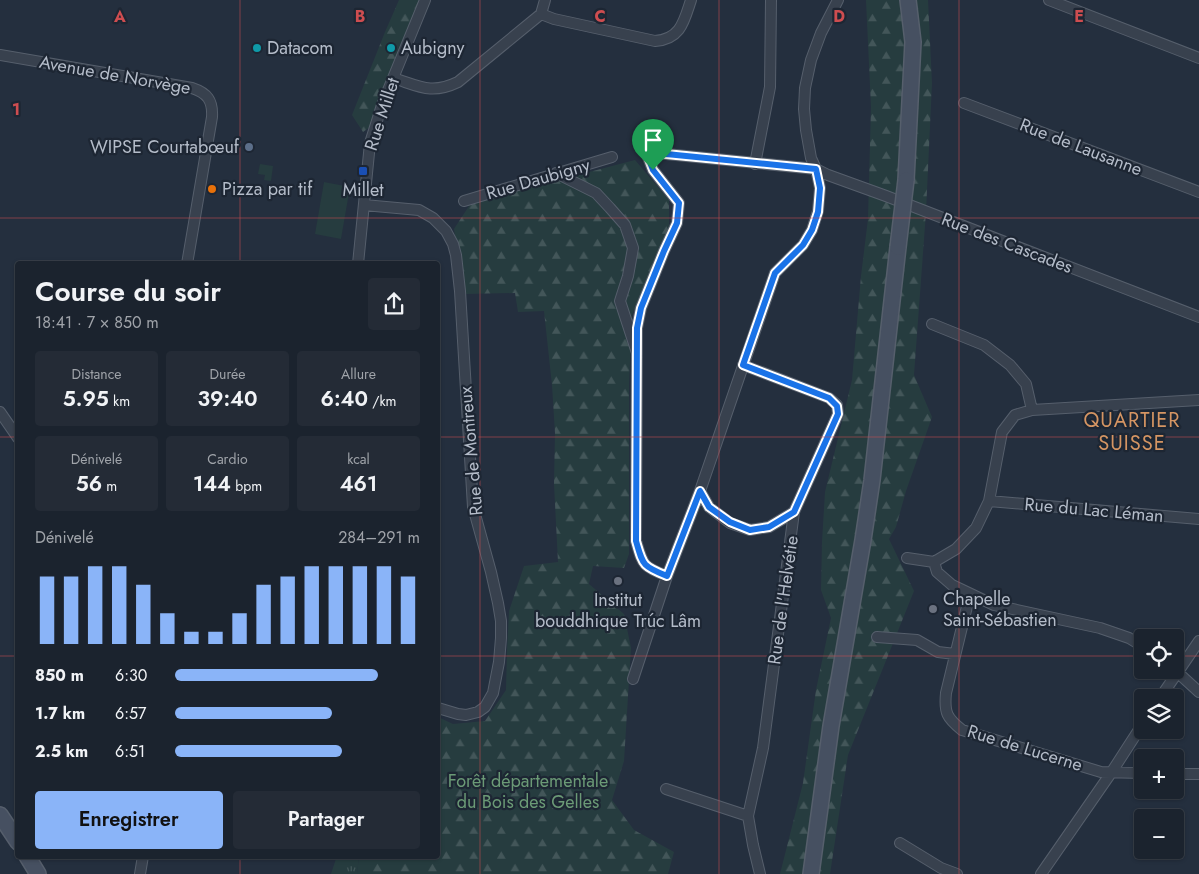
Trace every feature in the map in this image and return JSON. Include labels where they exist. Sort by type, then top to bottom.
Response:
[{"type":"main road","points":[[811,874],[831,726],[872,480],[906,180],[913,42],[908,0]]},
{"type":"main road","points":[[0,815],[15,838]]},
{"type":"main road","points":[[29,859],[38,874]]},
{"type":"street","name":"Rue Millet","points":[[358,261],[370,143],[382,105],[426,0]]},
{"type":"street","points":[[393,78],[429,89],[448,87],[458,82],[541,14],[546,0]]},
{"type":"street","points":[[541,14],[554,19],[655,42],[668,39],[682,26],[691,0]]},
{"type":"street","points":[[755,164],[770,87],[771,0]]},
{"type":"street","points":[[633,679],[667,576],[700,491],[775,273],[803,245],[812,230],[818,212],[820,188],[816,169],[811,158],[806,130],[805,88],[811,60],[821,33],[838,0]]},
{"type":"street","points":[[1049,0],[1199,58]]},
{"type":"street","name":"Avenue de Norvège","points":[[0,55],[192,88],[207,96],[212,104],[212,117],[188,261]]},
{"type":"street","name":"Rue de Lausanne","points":[[964,103],[1199,192]]},
{"type":"street","points":[[667,576],[653,570],[642,562],[636,541],[637,328],[641,308],[677,223],[679,203],[653,170],[646,152],[816,169]]},
{"type":"street","name":"Rue Daubigny","points":[[464,200],[612,157]]},
{"type":"street","name":"Rue des Cascades","points":[[816,169],[1199,317]]},
{"type":"street","points":[[556,173],[596,193],[625,225],[632,248],[628,276],[620,302],[637,353]]},
{"type":"street","name":"Rue de Montreux","points":[[364,205],[419,210],[434,218],[446,231],[456,254],[460,291],[473,507],[498,603],[501,638],[493,693],[485,707],[478,712],[466,715],[440,709]]},
{"type":"street","points":[[932,324],[984,345],[1010,365],[1026,384],[1032,410]]},
{"type":"street","name":"Rue de l'Helvétie","points":[[743,365],[829,398],[837,406],[838,414],[794,512],[763,748],[748,816],[760,874]]},
{"type":"street","points":[[907,558],[934,562],[956,549],[976,528],[989,500],[1002,432],[1014,415],[1032,410],[1199,400]]},
{"type":"street","points":[[0,412],[15,434]]},
{"type":"street","points":[[700,491],[709,507],[730,522],[750,530],[769,527],[794,512]]},
{"type":"street","name":"Rue du Lac Léman","points":[[989,500],[1199,519]]},
{"type":"street","points":[[934,562],[937,572],[952,584],[994,605],[1100,628],[1134,641]]},
{"type":"street","name":"Rue de Lucerne","points":[[970,594],[946,694],[945,708],[951,721],[962,730],[1101,772],[1134,773]]},
{"type":"street","points":[[877,637],[917,640],[938,652],[955,654]]},
{"type":"street","points":[[1184,661],[1199,641]]},
{"type":"street","points":[[1184,678],[1199,692]]},
{"type":"street","points":[[1041,874],[1134,737]]},
{"type":"street","points":[[1184,774],[1199,774]]},
{"type":"street","points":[[666,789],[748,816]]},
{"type":"street","points":[[900,843],[941,868],[956,874]]},
{"type":"street","points":[[140,874],[142,859]]},
{"type":"green space","points":[[399,0],[422,0],[370,127],[363,132],[352,115]]},
{"type":"green space","points":[[866,0],[928,0],[932,83],[926,212],[914,375],[932,417],[906,491],[896,527],[889,539],[914,591],[848,755],[830,874],[780,874],[803,783],[816,690],[831,618],[821,590],[825,492],[852,380],[868,219],[871,107]]},
{"type":"green space","name":"Forêt départementale du Bois des Gelles","points":[[635,160],[669,200],[669,233],[654,261],[632,315],[629,384],[629,554],[624,568],[593,566],[589,584],[624,614],[631,648],[624,761],[612,800],[634,830],[674,852],[668,874],[357,874],[359,859],[440,859],[440,718],[453,724],[485,721],[506,690],[509,611],[524,566],[558,562],[554,484],[555,433],[544,311],[518,312],[515,293],[464,294],[454,229],[471,203]]},
{"type":"green space","points":[[260,164],[273,166],[271,181],[264,180],[265,175],[258,174]]},
{"type":"green space","points":[[324,182],[350,187],[341,239],[315,234]]},
{"type":"green space","points":[[336,859],[359,859],[357,874],[331,874]]},
{"type":"place","name":"Datacom","points":[[257,48]]},
{"type":"place","name":"Aubigny","points":[[391,48]]},
{"type":"place","name":"WIPSE Courtabœuf","points":[[249,147]]},
{"type":"place","name":"Millet","points":[[363,171]]},
{"type":"place","name":"Pizza par tif","points":[[212,189]]},
{"type":"place","name":"Institut bouddhique Trúc Lâm","points":[[618,581]]},
{"type":"place","name":"Chapelle Saint-Sébastien","points":[[933,609]]},
{"type":"district","name":"QUARTIER SUISSE","points":[[1132,432]]},
{"type":"route","points":[[646,152],[816,169],[820,188],[818,212],[812,230],[803,245],[775,273],[743,365],[829,398],[837,406],[838,414],[794,512],[769,527],[750,530],[730,522],[709,507],[700,491],[667,576],[653,570],[642,562],[636,541],[637,328],[641,308],[677,223],[679,203],[653,170],[646,152]]}]
